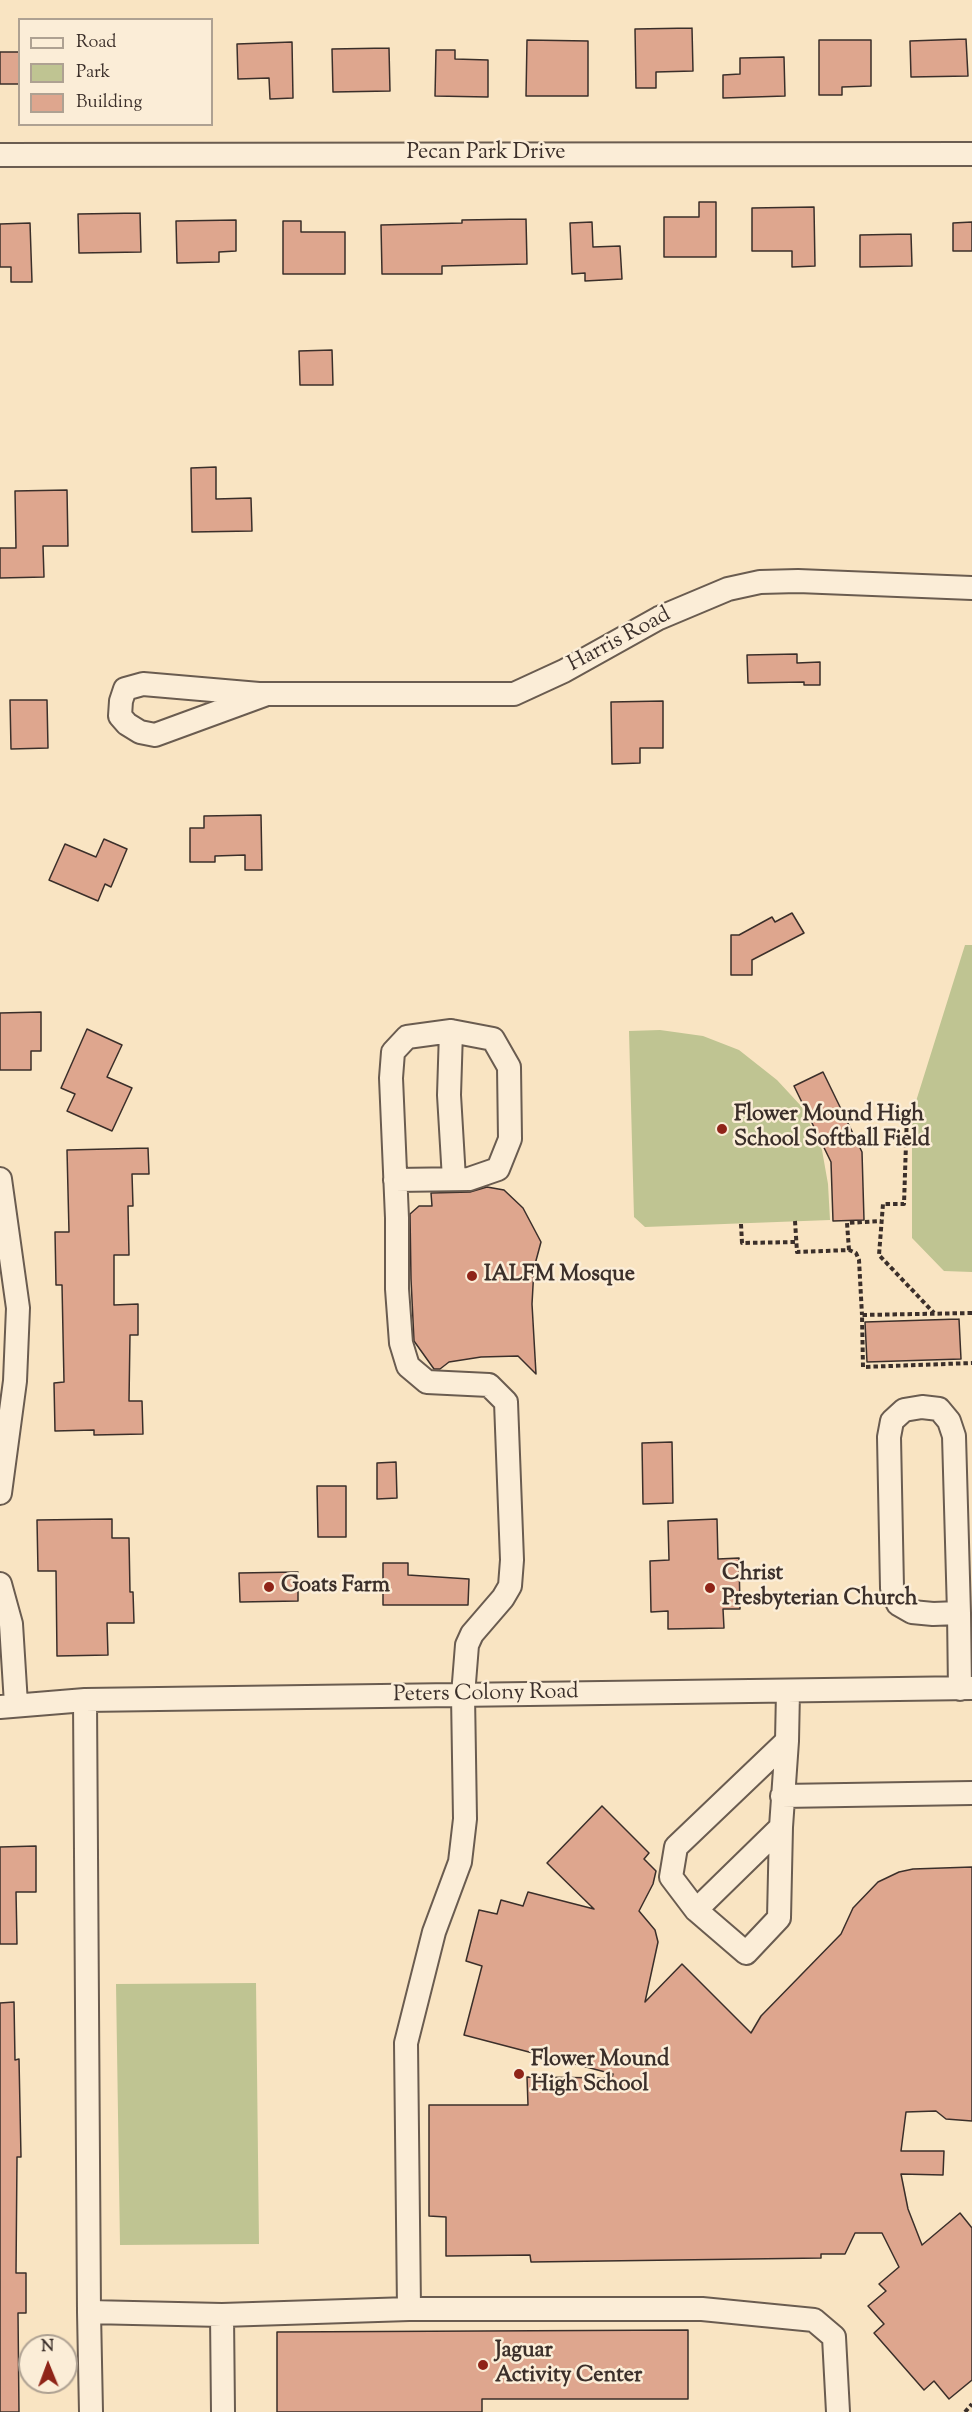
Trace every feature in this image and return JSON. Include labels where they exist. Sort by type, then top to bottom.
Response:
[{"type":"street","name":"Pecan Park Drive","points":[[0,155],[972,154]]},
{"type":"street","name":"Harris Road","points":[[267,694],[155,735],[140,732],[127,724],[120,716],[124,689],[143,684],[267,694],[514,694],[564,671],[659,618],[729,588],[760,582],[972,588]]},
{"type":"street","points":[[451,1031],[449,1095],[454,1179]]},
{"type":"street","points":[[395,1180],[469,1179],[498,1169],[510,1139],[509,1067],[493,1039],[451,1031],[407,1037],[393,1052],[391,1078],[397,1289],[401,1343],[408,1366],[427,1382],[489,1385],[506,1402],[512,1560],[510,1586],[466,1645],[463,1695],[465,1819],[460,1862],[434,1932],[406,2043],[409,2309]]},
{"type":"street","points":[[0,1179],[18,1308],[15,1381],[0,1493]]},
{"type":"street","points":[[959,1613],[912,1612],[898,1604],[892,1588],[889,1437],[892,1421],[904,1410],[922,1407],[939,1409],[949,1421],[954,1436],[959,1613],[966,1688]]},
{"type":"street","points":[[0,1584],[11,1624],[8,1705]]},
{"type":"street","name":"Peters Colony Road","points":[[8,1705],[85,1700],[966,1688]]},
{"type":"street","points":[[787,1741],[676,1847],[671,1876],[696,1910],[746,1953],[779,1918],[782,1796],[787,1741],[788,1691]]},
{"type":"street","points":[[85,1700],[91,2412]]},
{"type":"street","points":[[782,1796],[972,1793]]},
{"type":"street","points":[[696,1910],[781,1827]]},
{"type":"street","points":[[89,2312],[222,2315],[409,2309],[702,2309],[814,2320],[834,2337],[838,2412]]},
{"type":"street","points":[[222,2315],[223,2412]]},
{"type":"path","points":[[907,1113],[903,1204],[884,1204],[879,1255],[935,1314]]},
{"type":"path","points":[[795,1221],[796,1252],[849,1250],[856,1253],[859,1260],[863,1367],[972,1364]]},
{"type":"path","points":[[849,1250],[847,1223],[881,1221]]},
{"type":"path","points":[[741,1224],[742,1243],[796,1242]]},
{"type":"path","points":[[862,1316],[972,1313]]},
{"type":"path","points":[[965,2412],[972,2404]]},
{"type":"green space","points":[[965,945],[972,945],[972,1272],[944,1271],[912,1238],[912,1114]]},
{"type":"green space","name":"Flower Mound High School Softball Field","points":[[660,1030],[703,1036],[739,1050],[777,1080],[802,1107],[822,1150],[828,1184],[830,1220],[645,1227],[634,1217],[629,1031]]},
{"type":"green space","points":[[256,1983],[259,2244],[120,2245],[116,1984]]},
{"type":"building","points":[[692,28],[693,71],[656,72],[656,88],[636,88],[635,29]]},
{"type":"building","points":[[966,39],[968,76],[911,77],[910,41]]},
{"type":"building","points":[[527,40],[588,41],[588,96],[526,96]]},
{"type":"building","points":[[819,40],[871,40],[871,86],[842,87],[842,95],[819,95]]},
{"type":"building","points":[[292,42],[293,98],[270,99],[269,78],[238,79],[237,44]]},
{"type":"building","points":[[389,48],[390,91],[333,92],[332,49]]},
{"type":"building","points":[[436,50],[455,50],[455,59],[488,60],[488,97],[435,96]]},
{"type":"building","points":[[0,52],[18,52],[18,84],[0,84]]},
{"type":"building","points":[[784,57],[785,96],[723,98],[723,75],[740,74],[740,58]]},
{"type":"building","points":[[699,202],[716,202],[716,257],[664,257],[664,217],[699,217]]},
{"type":"building","points":[[814,207],[815,266],[792,267],[792,251],[752,251],[752,208]]},
{"type":"building","points":[[140,213],[141,252],[79,253],[78,214]]},
{"type":"building","points":[[526,219],[527,264],[442,266],[442,274],[382,274],[381,225]]},
{"type":"building","points":[[236,220],[236,251],[219,252],[219,262],[177,263],[176,221]]},
{"type":"building","points":[[283,221],[301,221],[301,232],[345,232],[345,274],[283,274]]},
{"type":"building","points":[[592,222],[593,247],[620,246],[622,279],[585,281],[585,273],[572,274],[570,223]]},
{"type":"building","points":[[972,222],[972,251],[953,251],[953,223]]},
{"type":"building","points":[[30,223],[32,282],[11,282],[11,267],[0,267],[0,224]]},
{"type":"building","points":[[911,234],[912,266],[860,267],[860,235]]},
{"type":"building","points":[[332,350],[333,385],[300,385],[299,351]]},
{"type":"building","points":[[216,467],[216,499],[251,498],[252,531],[192,532],[191,468]]},
{"type":"building","points":[[67,490],[68,546],[43,546],[44,577],[0,578],[0,548],[16,548],[15,491]]},
{"type":"building","points":[[797,654],[797,663],[820,662],[820,685],[804,685],[804,682],[748,683],[747,655]]},
{"type":"building","points":[[10,700],[47,700],[48,748],[11,749]]},
{"type":"building","points":[[663,701],[663,748],[640,748],[640,763],[612,764],[611,702]]},
{"type":"building","points":[[261,815],[262,870],[245,870],[245,855],[215,856],[215,862],[190,862],[190,828],[204,828],[204,816]]},
{"type":"building","points":[[104,839],[127,849],[111,887],[105,884],[98,901],[49,880],[65,844],[96,857]]},
{"type":"building","points":[[792,913],[804,933],[752,960],[752,975],[731,975],[731,935],[739,935],[772,917],[775,922]]},
{"type":"building","points":[[41,1012],[41,1051],[31,1051],[31,1070],[0,1070],[0,1013]]},
{"type":"building","points":[[87,1029],[122,1045],[107,1077],[132,1088],[112,1131],[67,1111],[75,1094],[61,1088]]},
{"type":"building","points":[[823,1072],[862,1152],[864,1220],[833,1221],[831,1162],[794,1086]]},
{"type":"building","points":[[148,1148],[149,1174],[132,1174],[133,1206],[128,1206],[129,1255],[114,1255],[114,1305],[138,1304],[138,1335],[130,1335],[129,1401],[142,1401],[143,1434],[94,1435],[94,1430],[55,1431],[54,1383],[64,1382],[62,1285],[56,1285],[55,1232],[69,1232],[67,1150]]},
{"type":"building","name":"IALFM Mosque","points":[[487,1187],[504,1190],[523,1208],[541,1242],[534,1268],[532,1304],[536,1374],[518,1356],[481,1357],[449,1362],[440,1369],[434,1369],[414,1341],[410,1214],[419,1206],[432,1206],[431,1193],[470,1192]]},
{"type":"building","points":[[959,1319],[961,1359],[867,1362],[865,1322]]},
{"type":"building","points":[[672,1442],[673,1503],[643,1504],[642,1443]]},
{"type":"building","points":[[396,1462],[397,1498],[377,1499],[377,1463]]},
{"type":"building","points":[[317,1486],[346,1486],[346,1537],[318,1537]]},
{"type":"building","points":[[112,1519],[112,1538],[129,1538],[130,1592],[133,1592],[134,1623],[107,1623],[108,1655],[57,1656],[56,1571],[38,1571],[37,1520]]},
{"type":"building","points":[[717,1519],[718,1559],[739,1558],[740,1609],[723,1609],[724,1628],[668,1629],[668,1611],[651,1612],[650,1561],[669,1560],[668,1521]]},
{"type":"building","points":[[383,1563],[408,1563],[408,1575],[469,1579],[468,1605],[383,1605]]},
{"type":"building","name":"Goats Farm","points":[[298,1572],[298,1601],[240,1602],[239,1573]]},
{"type":"building","name":"Flower Mound High School","points":[[602,1806],[649,1853],[644,1859],[656,1871],[653,1884],[639,1911],[655,1930],[658,1942],[645,2002],[682,1964],[751,2033],[761,2016],[841,1934],[853,1908],[878,1882],[899,1872],[913,1869],[972,1867],[972,2121],[946,2119],[936,2111],[906,2112],[901,2151],[944,2151],[943,2175],[901,2174],[908,2209],[922,2245],[960,2213],[972,2228],[972,2380],[949,2399],[934,2381],[924,2390],[874,2333],[884,2324],[868,2306],[886,2291],[879,2284],[899,2267],[882,2233],[855,2233],[845,2254],[821,2254],[821,2258],[531,2262],[530,2255],[446,2256],[446,2217],[429,2216],[429,2105],[528,2105],[527,2077],[612,2078],[613,2074],[464,2035],[482,1966],[466,1961],[479,1910],[497,1914],[501,1900],[523,1906],[528,1892],[594,1909],[547,1863]]},
{"type":"building","points":[[36,1846],[36,1892],[16,1892],[17,1944],[0,1944],[0,1847]]},
{"type":"building","points":[[14,2002],[15,2060],[19,2059],[21,2157],[17,2157],[16,2273],[26,2273],[26,2313],[18,2313],[19,2412],[0,2412],[0,2003]]},
{"type":"building","name":"Jaguar Activity Center","points":[[688,2330],[688,2399],[482,2399],[482,2412],[277,2412],[277,2332]]},
{"type":"place","name":"Flower Mound High School Softball Field","points":[[722,1129]]},
{"type":"place","name":"IALFM Mosque","points":[[472,1276]]},
{"type":"place","name":"Goats Farm","points":[[269,1587]]},
{"type":"place","name":"Christ Presbyterian Church","points":[[710,1588]]},
{"type":"place","name":"Flower Mound High School","points":[[519,2074]]},
{"type":"place","name":"Jaguar Activity Center","points":[[483,2365]]}]
